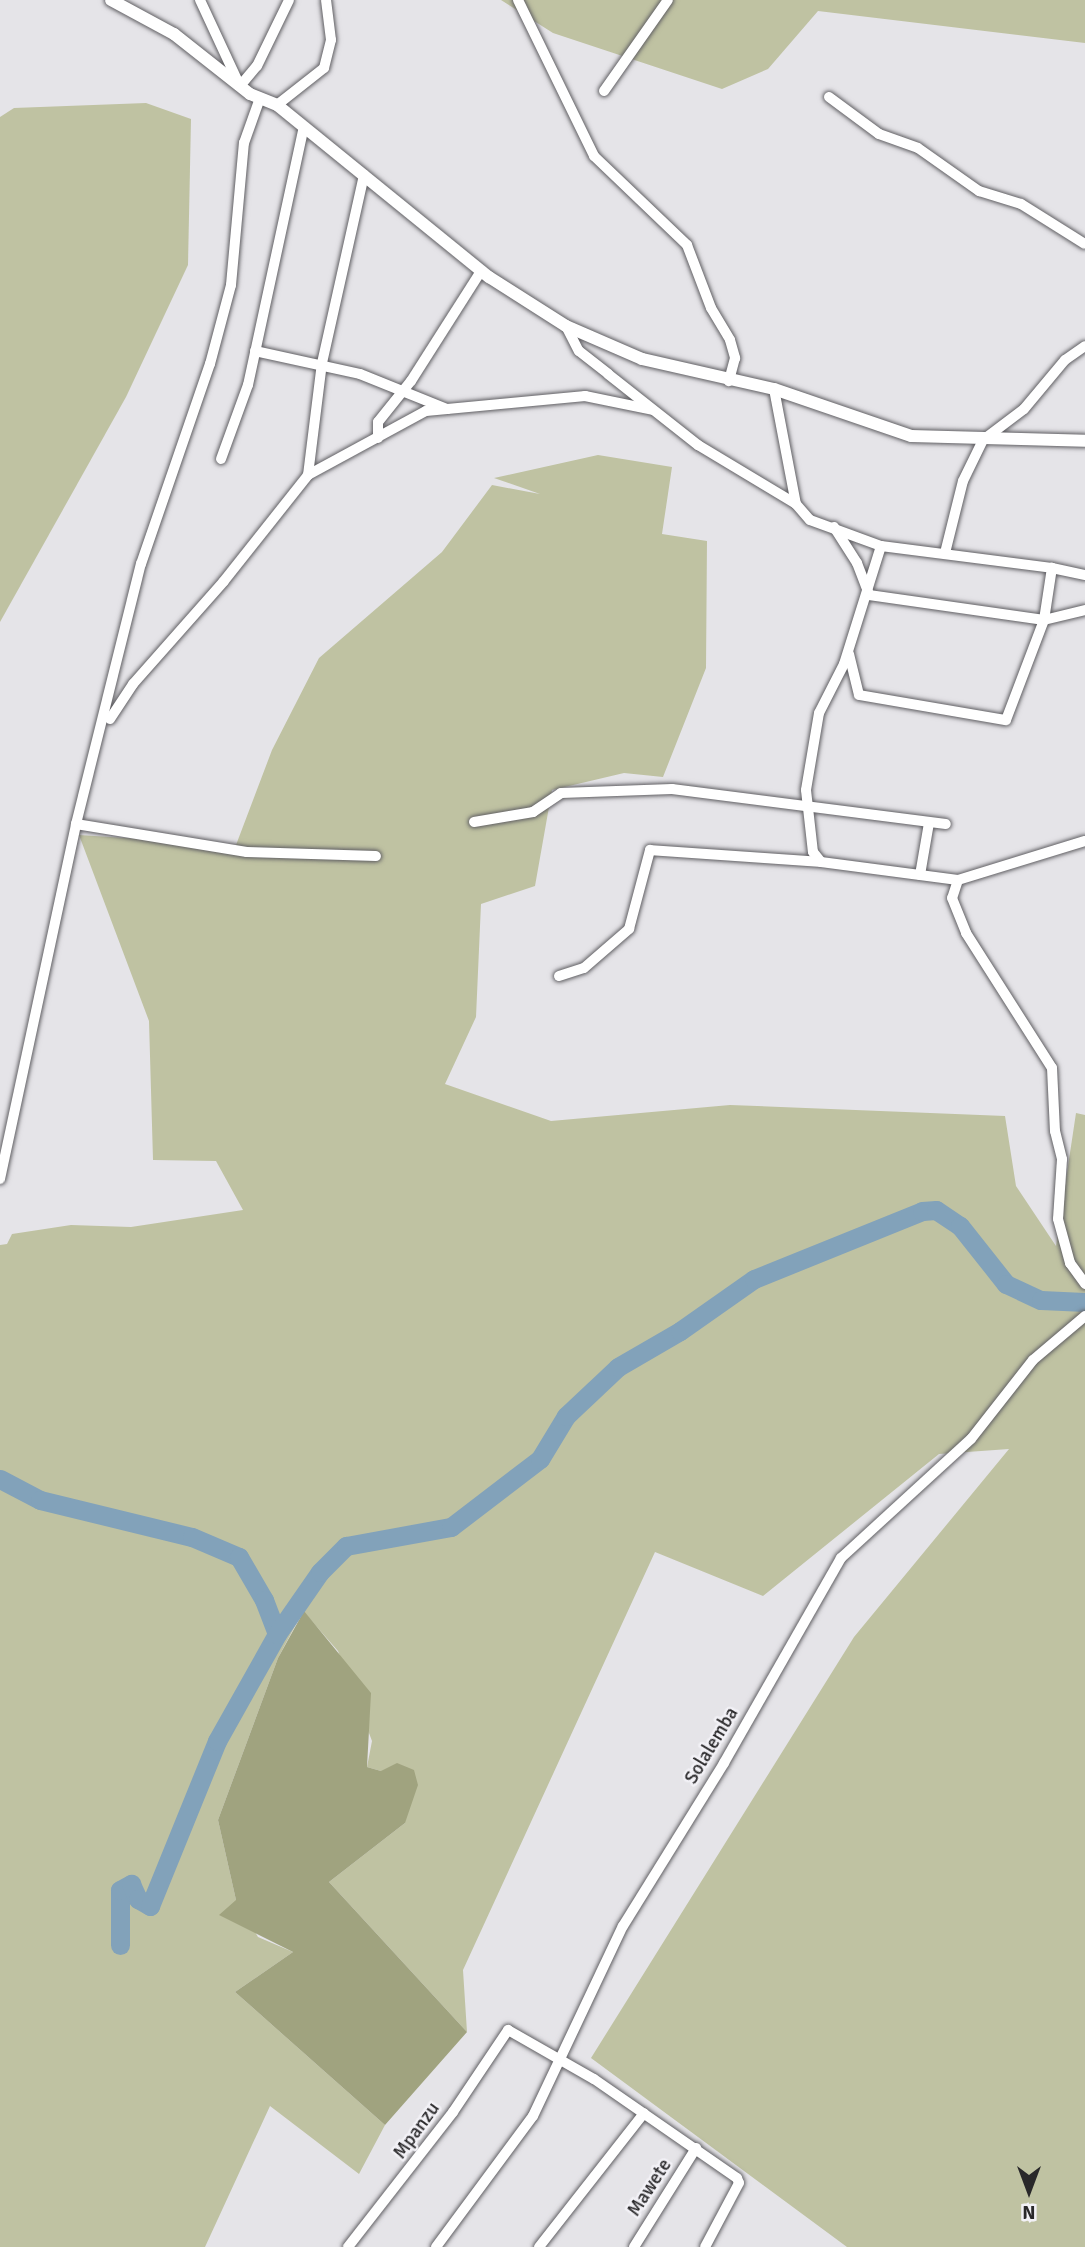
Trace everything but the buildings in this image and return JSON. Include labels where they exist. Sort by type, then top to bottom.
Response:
[{"type":"street","points":[[111,0],[174,34],[240,86],[277,105],[481,271],[566,327],[642,359],[729,381],[774,388],[911,436],[1085,441]]},
{"type":"street","points":[[200,0],[240,86]]},
{"type":"street","points":[[240,86],[257,66],[289,0]]},
{"type":"street","points":[[277,105],[324,68],[331,40],[326,0]]},
{"type":"street","points":[[518,0],[594,156],[687,245],[710,308],[730,340],[735,358],[729,381]]},
{"type":"street","points":[[604,91],[668,0]]},
{"type":"street","points":[[829,97],[879,134],[918,148],[979,191],[1021,204],[1085,244]]},
{"type":"street","points":[[0,1179],[76,824],[141,564],[210,364],[231,285],[242,154],[260,98]]},
{"type":"street","points":[[221,459],[232,436],[255,351],[304,127]]},
{"type":"street","points":[[308,475],[322,363],[364,175]]},
{"type":"street","points":[[378,438],[378,422],[404,389],[481,271]]},
{"type":"street","points":[[566,327],[579,351],[653,410],[698,445],[796,503],[810,520],[881,546],[945,552],[1085,575]]},
{"type":"street","points":[[945,552],[963,481],[989,437],[1024,410],[1065,360],[1085,346]]},
{"type":"street","points":[[255,351],[322,363],[404,389],[448,409]]},
{"type":"street","points":[[774,388],[796,503]]},
{"type":"street","points":[[92,766],[113,710],[308,475],[426,411],[585,396],[653,410]]},
{"type":"street","points":[[834,527],[857,563],[869,595]]},
{"type":"street","points":[[821,862],[813,852],[806,790],[819,713],[848,652],[869,595],[881,546]]},
{"type":"street","points":[[848,652],[859,695],[1006,720],[1044,620],[1052,568]]},
{"type":"street","points":[[869,595],[1044,620],[1085,610]]},
{"type":"street","points":[[474,822],[533,812],[561,793],[673,789],[946,824]]},
{"type":"street","points":[[920,875],[929,823]]},
{"type":"street","points":[[76,824],[247,852],[376,856]]},
{"type":"street","points":[[559,976],[584,968],[629,929],[650,850],[821,862],[958,880],[1085,841]]},
{"type":"street","points":[[958,880],[952,898],[965,933],[1052,1068],[1055,1131],[1062,1159],[1058,1219],[1070,1263],[1083,1281]]},
{"type":"street","name":"Solalemba","points":[[436,2247],[533,2116],[563,2060],[623,1926],[724,1763],[841,1558],[971,1439],[1033,1360],[1085,1317]]},
{"type":"street","name":"Mpanzu","points":[[348,2247],[453,2112],[508,2030],[563,2060]]},
{"type":"street","points":[[563,2060],[696,2148],[739,2181],[705,2247]]},
{"type":"street","points":[[539,2247],[644,2113]]},
{"type":"street","name":"Mawete","points":[[635,2247],[696,2148]]},
{"type":"green space","points":[[501,0],[1085,0],[1085,43],[818,11],[768,69],[722,89],[553,33]]},
{"type":"green space","points":[[146,103],[191,119],[188,265],[126,397],[0,622],[0,117],[14,108]]},
{"type":"green space","points":[[598,455],[672,467],[662,534],[707,541],[706,668],[663,777],[624,773],[552,790],[535,886],[481,904],[476,1017],[445,1084],[551,1121],[730,1105],[1005,1116],[1016,1186],[1056,1246],[1076,1113],[1085,1115],[1085,2247],[847,2247],[591,2058],[854,1637],[1009,1449],[939,1454],[763,1596],[655,1552],[463,1970],[467,2032],[329,1882],[405,1823],[381,1771],[367,1767],[372,1741],[338,1651],[303,1611],[278,1658],[218,1820],[236,1900],[258,1937],[293,1952],[235,1992],[385,2125],[359,2174],[270,2106],[205,2247],[0,2247],[0,1245],[7,1244],[12,1234],[71,1225],[131,1227],[243,1210],[216,1161],[153,1160],[149,1021],[79,835],[236,845],[272,750],[319,658],[442,552],[492,485],[540,494],[494,478]]},
{"type":"green space","points":[[304,1611],[371,1693],[367,1767],[381,1771],[397,1763],[414,1770],[418,1785],[405,1823],[329,1882],[467,2032],[385,2125],[235,1992],[293,1952],[219,1915],[236,1900],[218,1820],[278,1658]]},
{"type":"waterway","points":[[120,1945],[120,1890],[131,1884],[138,1899],[150,1906],[217,1741],[277,1634],[320,1572],[346,1546],[451,1527],[540,1459],[566,1416],[618,1367],[680,1331],[754,1279],[922,1211],[936,1210],[960,1226],[1006,1284],[1041,1300],[1085,1302]]},
{"type":"waterway","points":[[0,1479],[40,1500],[192,1537],[239,1557],[264,1600],[277,1634]]}]
